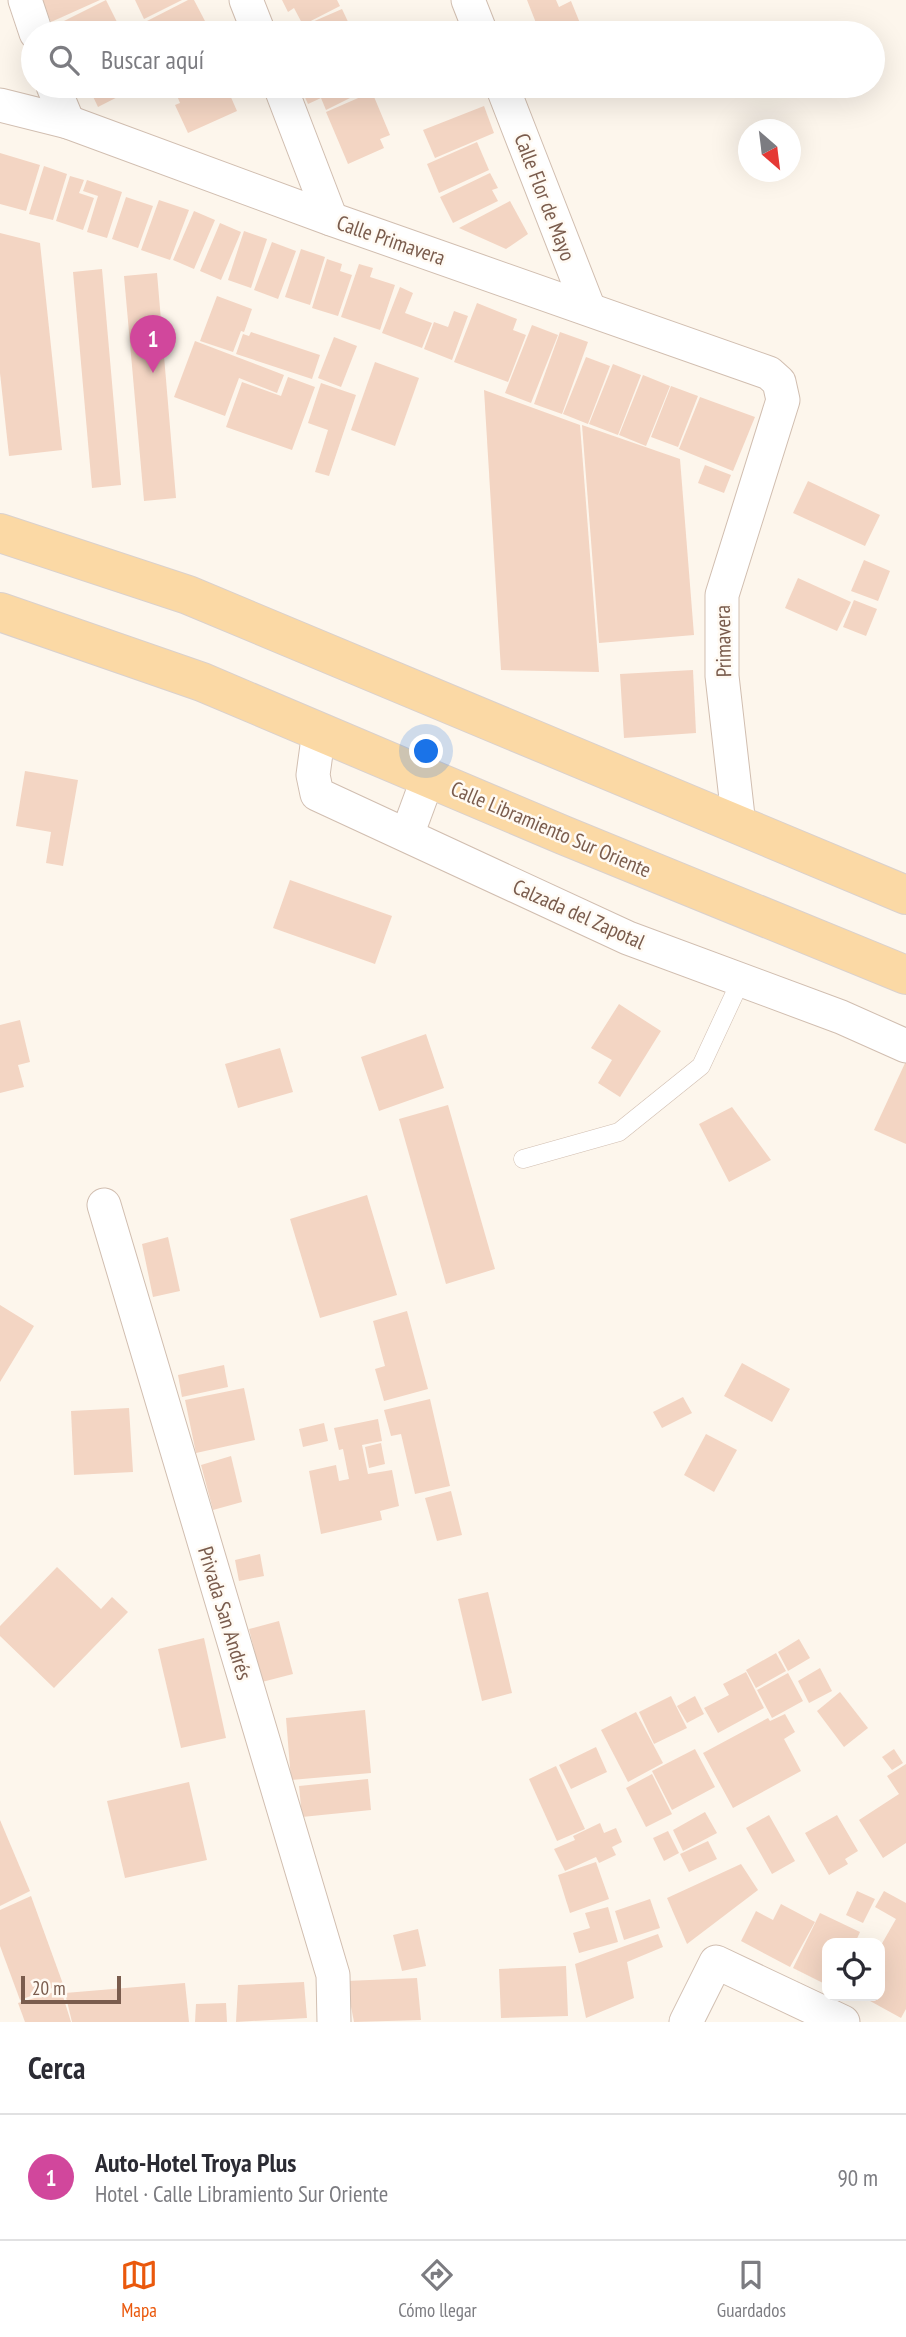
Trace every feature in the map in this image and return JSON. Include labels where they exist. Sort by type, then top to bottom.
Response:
[{"type":"main road","points":[[0,533],[188,595],[906,895]]},
{"type":"main road","name":"Calle Libramiento Sur Oriente","points":[[0,612],[202,681],[428,778],[906,975]]},
{"type":"street","points":[[25,0],[32,21]]},
{"type":"street","points":[[246,0],[254,21]]},
{"type":"street","points":[[468,0],[476,21]]},
{"type":"street","points":[[58,98],[68,121]]},
{"type":"street","points":[[285,98],[331,219]]},
{"type":"street","name":"Calle Flor de Mayo","points":[[507,98],[589,309]]},
{"type":"street","name":"Calle Primavera","points":[[0,105],[68,121],[331,219],[769,373],[779,382]]},
{"type":"street","name":"Primavera","points":[[739,825],[722,676],[722,594],[783,400],[779,382]]},
{"type":"street","name":"Calzada del Zapotal","points":[[319,731],[313,775],[317,794],[628,938],[841,1017],[906,1046]]},
{"type":"street","points":[[407,835],[428,778]]},
{"type":"street","name":"Privada San Andrés","points":[[104,1205],[333,1975],[334,2022]]},
{"type":"street","points":[[686,2022],[716,1962],[843,2022]]},
{"type":"lane","points":[[523,1159],[619,1132],[701,1066],[741,980]]},
{"type":"building","points":[[41,0],[100,0],[53,21],[51,21]]},
{"type":"building","points":[[106,0],[116,21],[64,21]]},
{"type":"building","points":[[135,0],[182,0],[144,19]]},
{"type":"building","points":[[188,0],[194,0],[205,21],[147,21]]},
{"type":"building","points":[[282,0],[337,0],[340,6],[311,21],[301,21],[294,8],[288,12]]},
{"type":"building","points":[[527,0],[556,0],[559,7],[571,1],[579,21],[535,21]]},
{"type":"building","points":[[342,9],[348,21],[314,21]]},
{"type":"building","points":[[94,98],[116,98],[98,107]]},
{"type":"building","points":[[178,98],[231,98],[237,111],[188,133],[175,105],[180,103]]},
{"type":"building","points":[[305,98],[321,98],[308,104]]},
{"type":"building","points":[[321,98],[350,98],[326,110]]},
{"type":"building","points":[[358,98],[375,98],[390,135],[380,139],[384,148],[348,164],[326,112]]},
{"type":"building","points":[[484,106],[494,133],[435,158],[423,130]]},
{"type":"building","points":[[477,142],[489,170],[439,193],[427,164]]},
{"type":"building","points":[[0,153],[40,165],[26,211],[0,204]]},
{"type":"building","points":[[44,166],[67,174],[53,220],[29,214]]},
{"type":"building","points":[[490,173],[498,188],[492,190],[498,201],[453,223],[440,197]]},
{"type":"building","points":[[70,176],[84,180],[79,193],[94,198],[83,230],[56,221]]},
{"type":"building","points":[[87,180],[122,192],[107,238],[87,232],[98,196],[83,191]]},
{"type":"building","points":[[126,197],[153,206],[138,248],[112,239]]},
{"type":"building","points":[[159,200],[189,210],[170,260],[141,250]]},
{"type":"building","points":[[510,201],[528,234],[506,249],[459,228]]},
{"type":"building","points":[[194,211],[215,220],[194,269],[173,260]]},
{"type":"building","points":[[220,223],[241,232],[221,280],[200,271]]},
{"type":"building","points":[[244,231],[267,239],[251,288],[228,280]]},
{"type":"building","points":[[0,233],[40,243],[62,450],[9,456],[0,373]]},
{"type":"building","points":[[272,242],[296,251],[278,299],[254,290]]},
{"type":"building","points":[[301,249],[325,257],[310,305],[285,297]]},
{"type":"building","points":[[327,259],[342,264],[340,271],[352,275],[338,316],[312,308]]},
{"type":"building","points":[[359,264],[373,268],[370,277],[395,285],[380,330],[341,317]]},
{"type":"building","points":[[102,269],[121,485],[92,488],[73,272]]},
{"type":"building","points":[[157,273],[176,498],[144,501],[124,276]]},
{"type":"building","points":[[400,287],[413,293],[405,313],[432,323],[422,348],[382,333]]},
{"type":"building","points":[[217,296],[252,309],[233,352],[200,341]]},
{"type":"building","points":[[477,303],[517,319],[513,330],[526,335],[508,382],[454,362]]},
{"type":"building","points":[[454,311],[468,316],[452,360],[424,349],[434,322],[448,327]]},
{"type":"building","points":[[532,325],[558,335],[531,403],[505,393]]},
{"type":"building","points":[[251,332],[320,355],[312,379],[236,354],[243,334],[249,336]]},
{"type":"building","points":[[560,332],[588,342],[562,414],[534,404]]},
{"type":"building","points":[[334,337],[357,346],[341,387],[318,378]]},
{"type":"building","points":[[195,341],[284,375],[277,393],[239,378],[225,416],[174,397]]},
{"type":"building","points":[[586,357],[610,366],[588,424],[563,414]]},
{"type":"building","points":[[375,362],[419,378],[395,446],[351,430]]},
{"type":"building","points":[[613,364],[641,375],[618,435],[589,424]]},
{"type":"building","points":[[643,375],[670,386],[646,446],[619,435]]},
{"type":"building","points":[[288,377],[315,387],[292,450],[226,427],[242,382],[281,396]]},
{"type":"building","points":[[321,383],[356,395],[329,476],[315,472],[328,430],[308,423]]},
{"type":"building","points":[[671,386],[698,396],[678,447],[651,437]]},
{"type":"building","points":[[484,390],[580,425],[599,672],[501,670]]},
{"type":"building","points":[[700,397],[755,417],[733,471],[679,449]]},
{"type":"building","points":[[582,425],[680,459],[694,635],[599,643]]},
{"type":"building","points":[[705,465],[731,475],[724,493],[698,483]]},
{"type":"building","points":[[808,481],[880,515],[865,546],[793,513]]},
{"type":"building","points":[[864,560],[890,571],[878,601],[851,591]]},
{"type":"building","points":[[798,578],[851,602],[837,631],[785,608]]},
{"type":"building","points":[[854,600],[877,609],[866,636],[843,627]]},
{"type":"building","points":[[693,670],[696,733],[624,738],[620,674]]},
{"type":"building","points":[[25,771],[78,780],[63,866],[46,863],[51,832],[16,826]]},
{"type":"building","points":[[290,880],[392,916],[375,964],[273,928]]},
{"type":"building","points":[[619,1004],[661,1031],[620,1097],[598,1083],[612,1060],[591,1048]]},
{"type":"building","points":[[20,1020],[30,1062],[18,1065],[24,1087],[0,1093],[0,1025]]},
{"type":"building","points":[[426,1034],[444,1088],[379,1111],[361,1057]]},
{"type":"building","points":[[280,1048],[293,1092],[238,1108],[225,1064]]},
{"type":"building","points":[[906,1061],[906,1144],[874,1130]]},
{"type":"building","points":[[448,1105],[495,1269],[446,1284],[399,1119]]},
{"type":"building","points":[[732,1107],[771,1160],[729,1182],[699,1124]]},
{"type":"building","points":[[367,1195],[397,1295],[320,1318],[290,1219]]},
{"type":"building","points":[[168,1237],[180,1291],[153,1297],[142,1244]]},
{"type":"building","points":[[0,1305],[34,1326],[0,1382]]},
{"type":"building","points":[[407,1311],[428,1389],[384,1401],[375,1369],[385,1366],[373,1321]]},
{"type":"building","points":[[742,1363],[790,1389],[772,1422],[724,1396]]},
{"type":"building","points":[[224,1365],[228,1387],[182,1397],[178,1375]]},
{"type":"building","points":[[244,1388],[255,1440],[196,1453],[185,1400]]},
{"type":"building","points":[[683,1397],[692,1413],[662,1428],[653,1412]]},
{"type":"building","points":[[430,1399],[450,1486],[415,1494],[401,1434],[391,1436],[384,1410]]},
{"type":"building","points":[[129,1408],[133,1472],[74,1475],[71,1411]]},
{"type":"building","points":[[378,1419],[382,1441],[362,1445],[368,1474],[392,1470],[399,1506],[380,1511],[382,1520],[321,1534],[309,1471],[336,1465],[339,1481],[349,1479],[343,1449],[339,1450],[334,1428]]},
{"type":"building","points":[[324,1423],[328,1441],[303,1447],[299,1429]]},
{"type":"building","points":[[706,1434],[737,1450],[714,1492],[684,1475]]},
{"type":"building","points":[[381,1443],[385,1464],[369,1468],[365,1447]]},
{"type":"building","points":[[231,1456],[242,1502],[213,1510],[201,1465]]},
{"type":"building","points":[[451,1491],[462,1535],[437,1541],[425,1498]]},
{"type":"building","points":[[260,1554],[264,1576],[239,1581],[235,1560]]},
{"type":"building","points":[[57,1567],[101,1609],[112,1597],[128,1612],[54,1688],[0,1636],[0,1626]]},
{"type":"building","points":[[488,1592],[512,1693],[482,1701],[458,1599]]},
{"type":"building","points":[[279,1621],[293,1674],[262,1682],[249,1629]]},
{"type":"building","points":[[204,1638],[226,1738],[181,1748],[158,1649]]},
{"type":"building","points":[[799,1639],[810,1658],[788,1671],[778,1652]]},
{"type":"building","points":[[776,1653],[786,1671],[756,1688],[746,1670]]},
{"type":"building","points":[[820,1668],[832,1691],[809,1703],[798,1681]]},
{"type":"building","points":[[746,1672],[764,1708],[718,1733],[704,1708],[729,1695],[723,1684]]},
{"type":"building","points":[[788,1673],[803,1701],[772,1718],[757,1690]]},
{"type":"building","points":[[840,1692],[868,1728],[844,1747],[817,1711]]},
{"type":"building","points":[[671,1696],[687,1728],[654,1744],[639,1712]]},
{"type":"building","points":[[695,1696],[704,1714],[687,1723],[677,1706]]},
{"type":"building","points":[[365,1710],[371,1773],[291,1780],[286,1718]]},
{"type":"building","points":[[636,1712],[663,1763],[628,1782],[601,1730]]},
{"type":"building","points":[[785,1714],[795,1732],[784,1739],[801,1771],[733,1808],[703,1753],[768,1718],[770,1721]]},
{"type":"building","points":[[596,1747],[607,1772],[571,1789],[559,1765]]},
{"type":"building","points":[[695,1749],[715,1787],[672,1810],[652,1771]]},
{"type":"building","points":[[894,1749],[903,1763],[892,1770],[882,1757]]},
{"type":"building","points":[[906,1764],[906,1843],[883,1858],[859,1820],[899,1794],[887,1776]]},
{"type":"building","points":[[556,1766],[585,1829],[557,1841],[529,1779]]},
{"type":"building","points":[[652,1774],[672,1814],[646,1827],[626,1788]]},
{"type":"building","points":[[368,1779],[371,1810],[302,1817],[299,1786]]},
{"type":"building","points":[[189,1782],[207,1860],[125,1878],[107,1801]]},
{"type":"building","points":[[705,1812],[717,1833],[683,1851],[673,1830]]},
{"type":"building","points":[[769,1815],[795,1861],[772,1874],[746,1828]]},
{"type":"building","points":[[837,1815],[858,1851],[845,1859],[848,1864],[829,1875],[805,1833]]},
{"type":"building","points":[[0,1820],[30,1891],[0,1906]]},
{"type":"building","points":[[600,1823],[604,1833],[616,1828],[622,1842],[612,1847],[616,1855],[599,1863],[596,1857],[565,1871],[554,1849],[575,1840],[573,1836]]},
{"type":"building","points":[[668,1831],[679,1853],[664,1861],[653,1838]]},
{"type":"building","points":[[708,1841],[717,1859],[689,1872],[680,1854]]},
{"type":"building","points":[[596,1862],[609,1899],[570,1913],[558,1875]]},
{"type":"building","points":[[741,1864],[758,1890],[687,1944],[667,1898]]},
{"type":"building","points":[[857,1891],[875,1899],[863,1923],[846,1915]]},
{"type":"building","points":[[884,1891],[906,1903],[906,2009],[901,2018],[870,2001],[885,2001],[885,1938],[896,1919],[875,1907]]},
{"type":"building","points":[[31,1896],[63,1984],[20,2000],[0,1946],[0,1910]]},
{"type":"building","points":[[650,1899],[660,1928],[624,1940],[615,1911]]},
{"type":"building","points":[[781,1904],[815,1922],[790,1967],[741,1941],[756,1911],[773,1920]]},
{"type":"building","points":[[608,1907],[618,1942],[579,1953],[573,1933],[590,1928],[585,1913]]},
{"type":"building","points":[[820,1913],[860,1932],[857,1938],[822,1938],[822,1982],[793,1968]]},
{"type":"building","points":[[418,1929],[426,1966],[402,1971],[393,1935]]},
{"type":"building","points":[[658,1934],[663,1947],[627,1962],[634,1998],[586,2018],[575,1964]]},
{"type":"building","points":[[566,1966],[568,2016],[501,2018],[499,1969]]},
{"type":"building","points":[[417,1978],[421,2020],[354,2022],[346,1981]]},
{"type":"building","points":[[304,1982],[307,2018],[236,2022],[238,1985]]},
{"type":"building","points":[[185,1983],[189,2022],[72,2022],[65,1993]]},
{"type":"building","points":[[61,1990],[71,2022],[25,2022],[18,2003]]},
{"type":"building","points":[[226,2003],[227,2022],[195,2022],[196,2004]]},
{"type":"place","name":"Auto-Hotel Troya Plus","points":[[153,373]]}]
